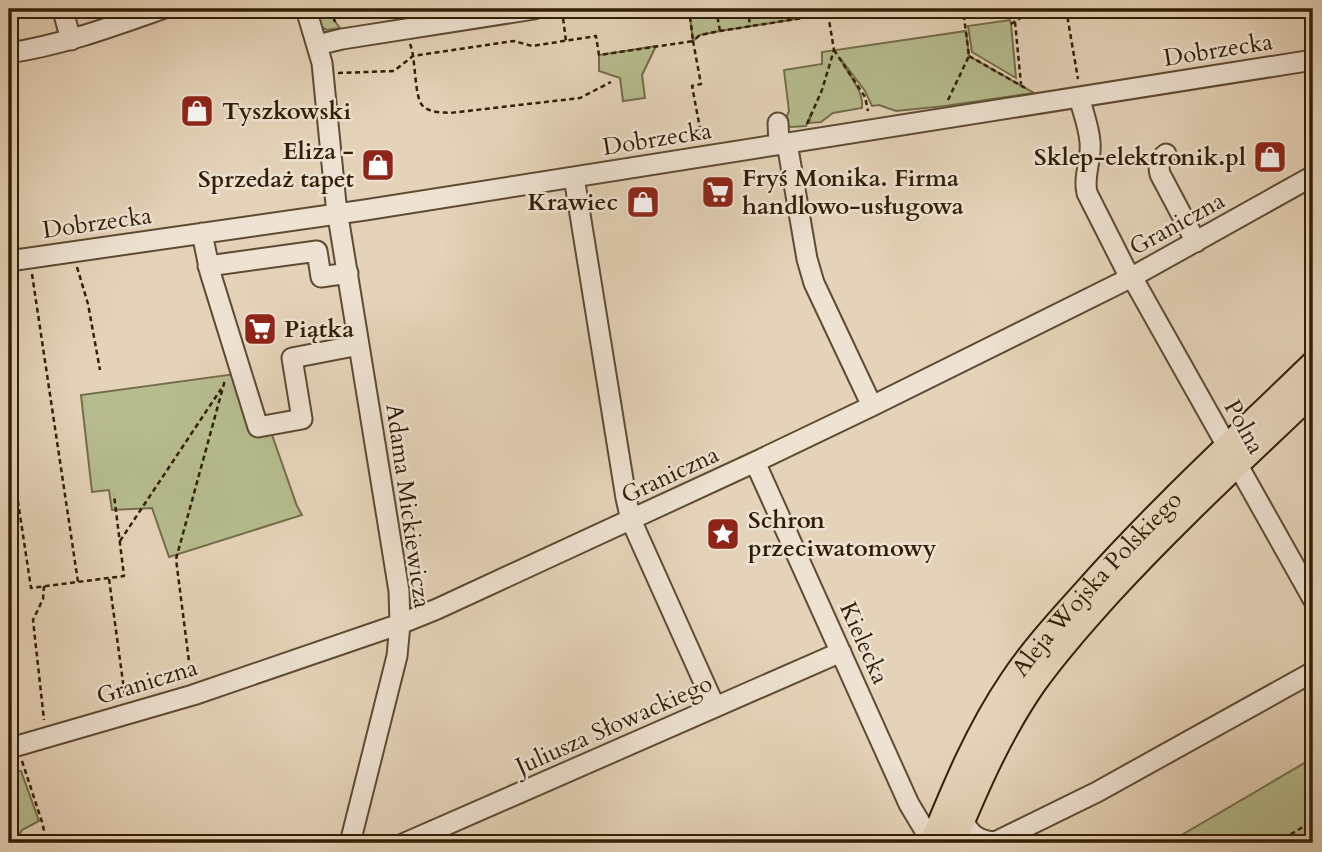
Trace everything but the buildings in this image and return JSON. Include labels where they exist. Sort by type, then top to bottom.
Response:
[{"type":"main road","name":"Aleja Wojska Polskiego","points":[[939,843],[963,819],[978,782],[1006,728],[1052,659],[1313,364]]},
{"type":"main road","name":"Aleja Wojska Polskiego","points":[[939,843],[972,750],[999,701],[1024,664],[1123,551],[1232,456],[1313,392]]},
{"type":"street","points":[[9,53],[71,40],[162,9]]},
{"type":"street","name":"Adama Mickiewicza","points":[[306,9],[324,74],[337,214],[399,592],[397,656],[350,843]]},
{"type":"street","points":[[317,45],[534,9]]},
{"type":"street","points":[[63,11],[71,40]]},
{"type":"street","name":"Dobrzecka","points":[[9,261],[574,177],[1079,92],[1231,82],[1313,60]]},
{"type":"street","name":"Polna","points":[[1079,92],[1090,142],[1085,184],[1087,193],[1131,278],[1313,599]]},
{"type":"street","points":[[778,123],[814,283],[872,406]]},
{"type":"street","points":[[1166,154],[1158,167],[1160,174],[1196,242]]},
{"type":"street","name":"Graniczna","points":[[17,746],[193,695],[438,609],[755,462],[1131,278],[1196,242],[1262,193],[1313,176]]},
{"type":"street","points":[[574,177],[631,520],[715,708]]},
{"type":"street","points":[[202,233],[208,265],[258,427],[302,419],[292,358],[359,345]]},
{"type":"street","points":[[208,265],[317,251],[321,277],[348,273]]},
{"type":"street","name":"Kielecka","points":[[755,462],[909,804],[924,829],[939,843]]},
{"type":"street","name":"Juliusza Słowackiego","points":[[405,843],[841,652]]},
{"type":"street","points":[[963,819],[975,837],[994,843],[1097,792],[1313,672]]},
{"type":"path","points":[[331,9],[334,20]]},
{"type":"path","points":[[689,9],[701,84],[692,86],[702,139]]},
{"type":"path","points":[[716,9],[720,31]]},
{"type":"path","points":[[748,9],[750,27]]},
{"type":"path","points":[[810,17],[811,9]]},
{"type":"path","points":[[827,9],[834,50],[865,97],[868,111]]},
{"type":"path","points":[[945,106],[969,56],[963,9]]},
{"type":"path","points":[[1021,86],[1013,23],[1035,9]]},
{"type":"path","points":[[1066,9],[1079,92]]},
{"type":"path","points":[[562,10],[566,41]]},
{"type":"path","points":[[324,74],[394,71],[413,56],[514,41],[532,46],[596,36],[598,55],[693,41],[700,35],[720,31],[828,14]]},
{"type":"path","points":[[405,39],[411,46],[419,98],[423,106],[432,111],[450,113],[580,98],[611,82]]},
{"type":"path","points":[[439,45],[440,52]]},
{"type":"path","points":[[806,126],[822,90],[834,50]]},
{"type":"path","points":[[969,56],[1034,93]]},
{"type":"path","points":[[72,252],[88,304],[100,370]]},
{"type":"path","points":[[29,258],[78,582]]},
{"type":"path","points":[[193,695],[176,559],[226,378]]},
{"type":"path","points":[[120,541],[223,387]]},
{"type":"path","points":[[9,442],[32,588],[124,576],[114,495]]},
{"type":"path","points":[[109,578],[127,714]]},
{"type":"path","points":[[44,586],[43,599],[33,620],[46,738]]},
{"type":"path","points":[[17,746],[43,822],[47,843]]},
{"type":"path","points":[[1276,843],[1313,821]]},
{"type":"green space","points":[[313,9],[331,9],[340,28],[327,30],[321,27]]},
{"type":"green space","points":[[689,9],[827,9],[828,14],[700,35],[693,41]]},
{"type":"green space","points":[[1010,20],[1016,78],[972,52],[968,26]]},
{"type":"green space","points":[[966,31],[969,56],[1034,93],[896,111],[879,105],[872,106],[865,91],[840,58],[858,88],[862,108],[833,113],[821,122],[809,123],[812,112],[806,126],[791,127],[784,123],[789,111],[784,70],[822,64],[822,52]]},
{"type":"green space","points":[[656,46],[642,75],[645,98],[623,101],[620,78],[599,71],[599,55]]},
{"type":"green space","points":[[235,374],[251,435],[271,432],[302,515],[169,557],[152,508],[112,510],[109,490],[92,492],[81,395]]},
{"type":"green space","points":[[1313,758],[1313,843],[1168,843]]},
{"type":"green space","points":[[9,771],[21,771],[39,821],[22,830],[17,839],[9,841]]},
{"type":"place","name":"Tyszkowski","points":[[197,111]]},
{"type":"place","name":"Sklep-elektronik.pl","points":[[1270,157]]},
{"type":"place","name":"Eliza - Sprzedaż tapet","points":[[378,165]]},
{"type":"place","name":"Fryś Monika. Firma handlowo-usługowa","points":[[718,192]]},
{"type":"place","name":"Krawiec","points":[[643,202]]},
{"type":"place","name":"Piątka","points":[[260,329]]},
{"type":"place","name":"Schron przeciwatomowy","points":[[723,534]]}]
